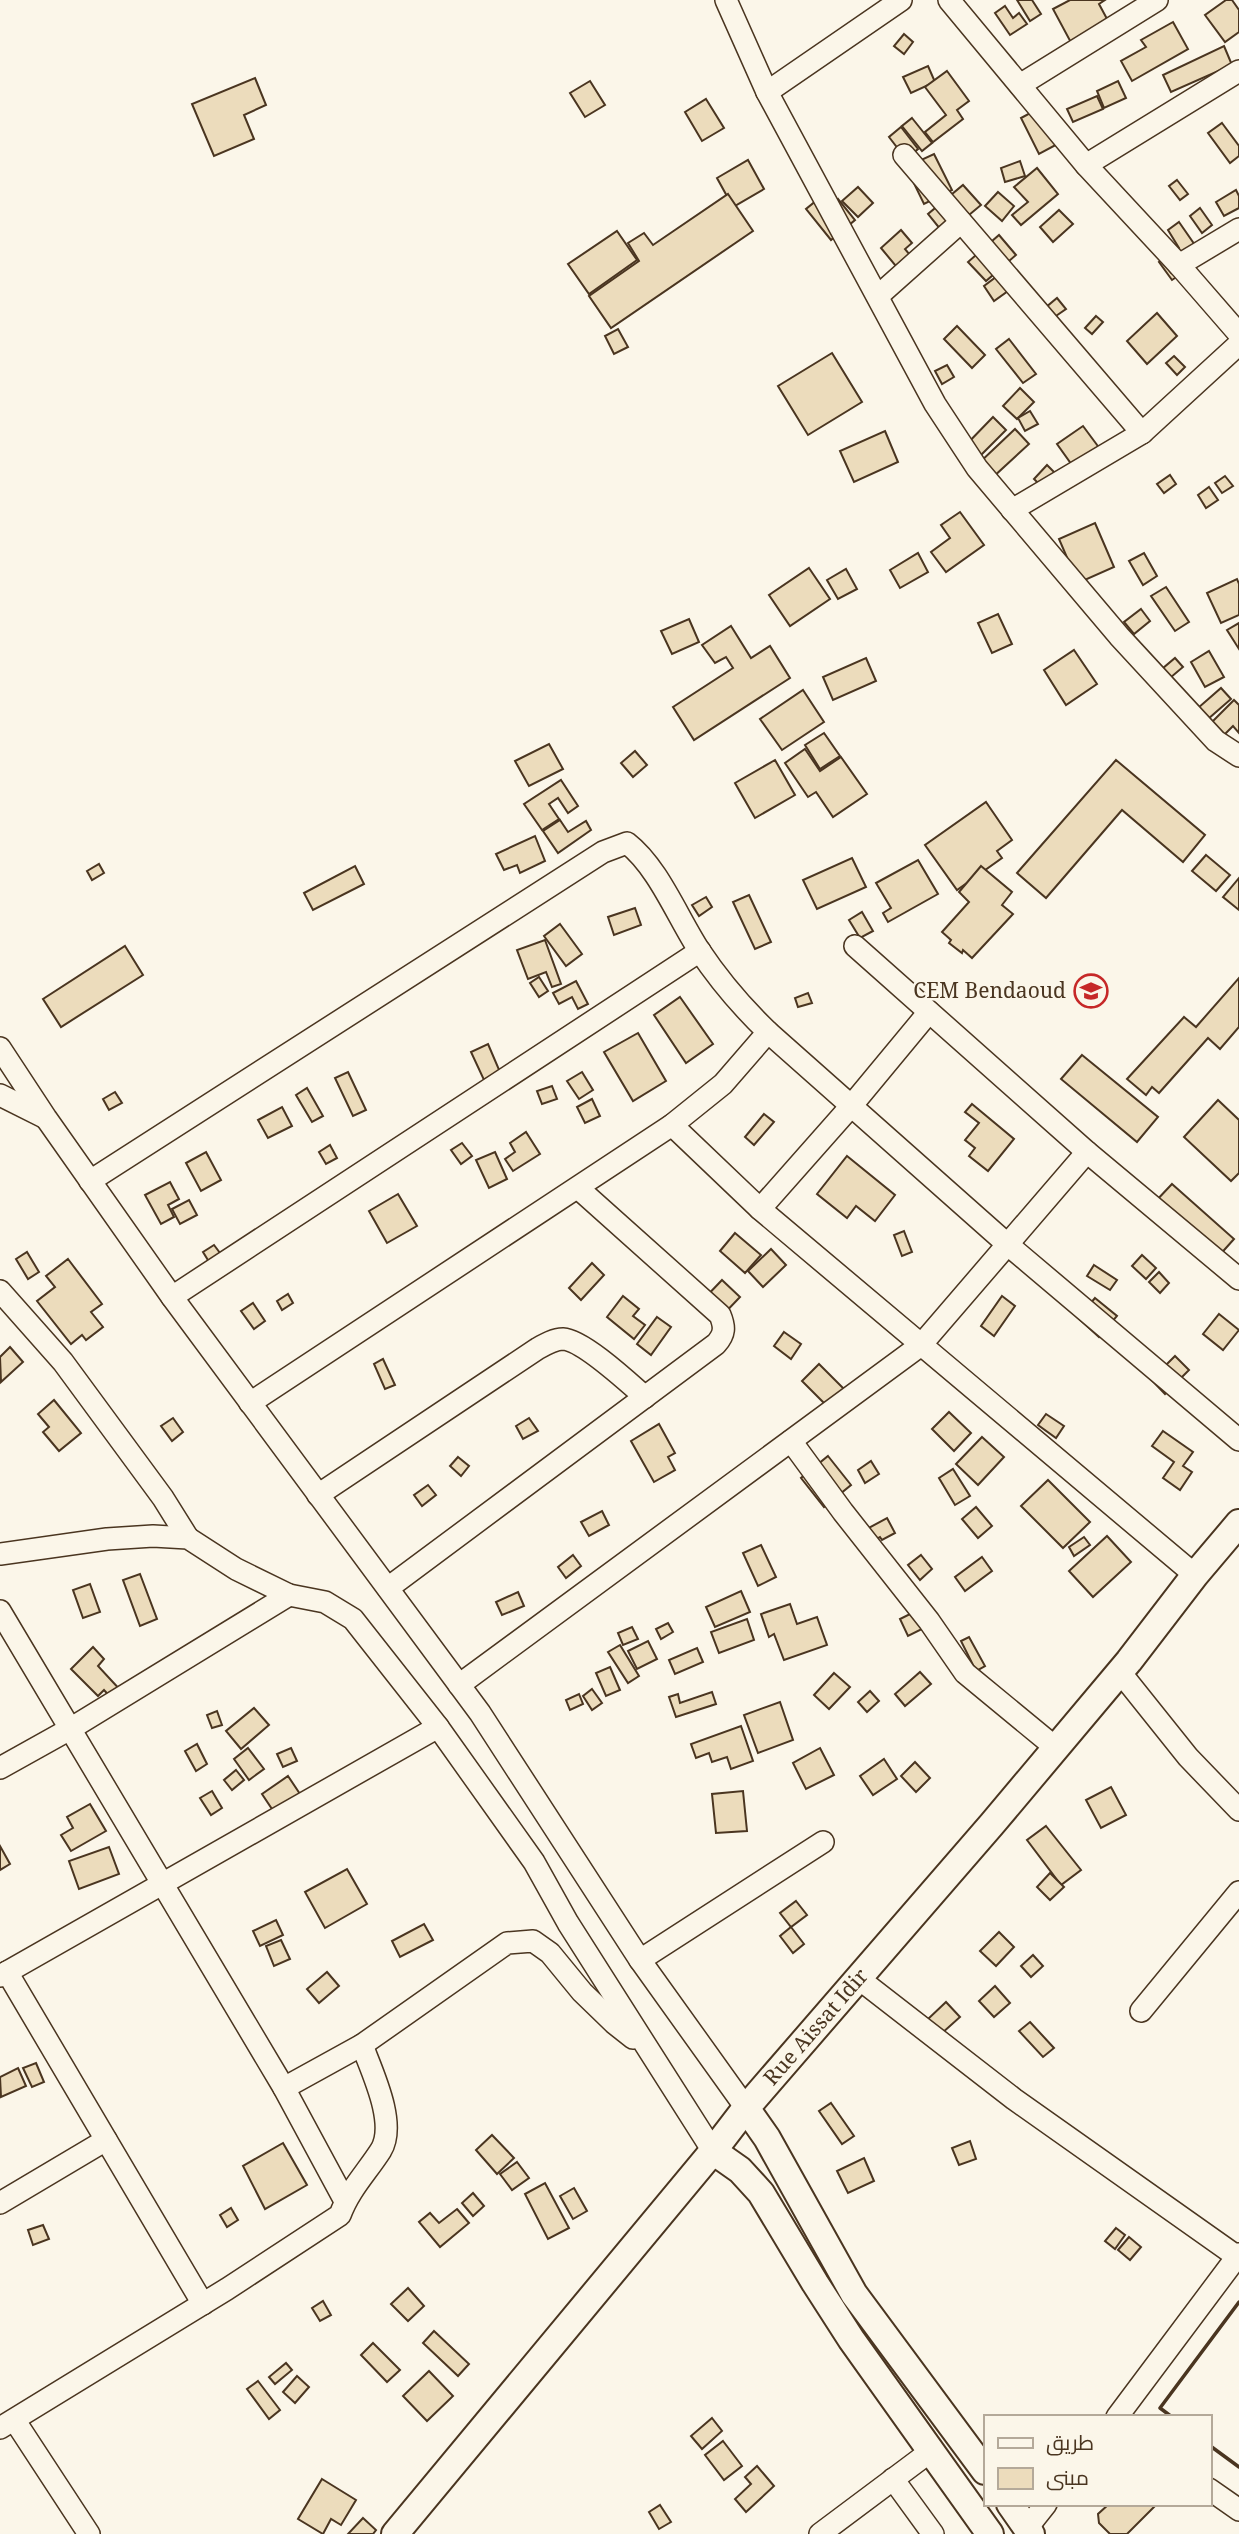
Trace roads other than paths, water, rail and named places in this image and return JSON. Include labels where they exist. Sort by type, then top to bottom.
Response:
[{"type":"street","points":[[726,0],[768,92],[935,404],[977,467],[1128,646],[1216,741],[1239,757]]},
{"type":"street","points":[[768,92],[901,0]]},
{"type":"street","points":[[949,0],[1086,165],[1239,334]]},
{"type":"street","points":[[1020,85],[1157,0]]},
{"type":"street","points":[[1086,165],[1239,71]]},
{"type":"street","points":[[904,155],[1142,433]]},
{"type":"street","points":[[877,296],[961,222]]},
{"type":"street","points":[[1179,265],[1239,229]]},
{"type":"street","points":[[1012,510],[1142,433],[1239,344]]},
{"type":"street","points":[[90,1181],[614,846],[627,843],[638,851],[700,951],[737,1002],[1007,1244],[1239,1440]]},
{"type":"street","points":[[855,946],[1087,1152],[1239,1279]]},
{"type":"street","points":[[172,1297],[700,951]]},
{"type":"street","points":[[760,1209],[852,1105],[929,1012]]},
{"type":"street","points":[[250,1403],[673,1125],[723,1084],[768,1032]]},
{"type":"street","points":[[0,1048],[172,1297],[480,1713],[639,1960],[768,2138],[854,2294],[984,2470]]},
{"type":"street","points":[[0,1095],[46,1118]]},
{"type":"street","points":[[673,1125],[760,1209],[1195,1575]]},
{"type":"street","points":[[459,1685],[921,1345],[1087,1152]]},
{"type":"street","points":[[388,1588],[716,1344],[723,1336],[725,1326],[720,1315],[578,1188]]},
{"type":"street","points":[[0,1291],[63,1362],[163,1498],[188,1538],[236,1569],[289,1594],[325,1602],[354,1619],[438,1727],[534,1862],[568,1923],[713,2151],[740,2170],[761,2193],[851,2339],[990,2534]]},
{"type":"street","points":[[318,1495],[537,1349],[558,1340],[572,1342],[594,1355],[645,1396]]},
{"type":"street","points":[[791,1441],[929,1621],[965,1673],[1056,1748]]},
{"type":"street","points":[[0,1554],[107,1539],[153,1536],[188,1538]]},
{"type":"street","name":"Rue Aissat Idir","points":[[395,2534],[746,2108],[1120,1672],[1195,1575],[1235,1537]]},
{"type":"street","points":[[0,1768],[70,1729],[289,1594]]},
{"type":"street","points":[[0,1611],[285,2088],[345,2201]]},
{"type":"street","points":[[1120,1672],[1188,1757],[1239,1810]]},
{"type":"street","points":[[203,2304],[3,1974],[164,1885],[438,1727]]},
{"type":"street","points":[[639,1960],[823,1842]]},
{"type":"street","points":[[1141,2011],[1239,1892]]},
{"type":"street","points":[[285,2088],[362,2045],[507,1943],[533,1941],[550,1953],[582,1992],[614,2023],[645,2046]]},
{"type":"street","points":[[858,1978],[1014,2099],[1238,2256],[1119,2415]]},
{"type":"street","points":[[89,2534],[7,2425],[203,2304],[340,2215],[345,2201],[383,2147],[386,2111],[362,2045]]},
{"type":"street","points":[[0,2203],[106,2140]]},
{"type":"street","points":[[820,2534],[931,2451]]},
{"type":"street","points":[[893,2479],[933,2534]]},
{"type":"street","points":[[1211,2489],[1239,2510]]},
{"type":"street","points":[[1011,2506],[1029,2531],[1045,2506]]},
{"type":"place","name":"CEM Bendaoud","points":[[1091,991]]}]
